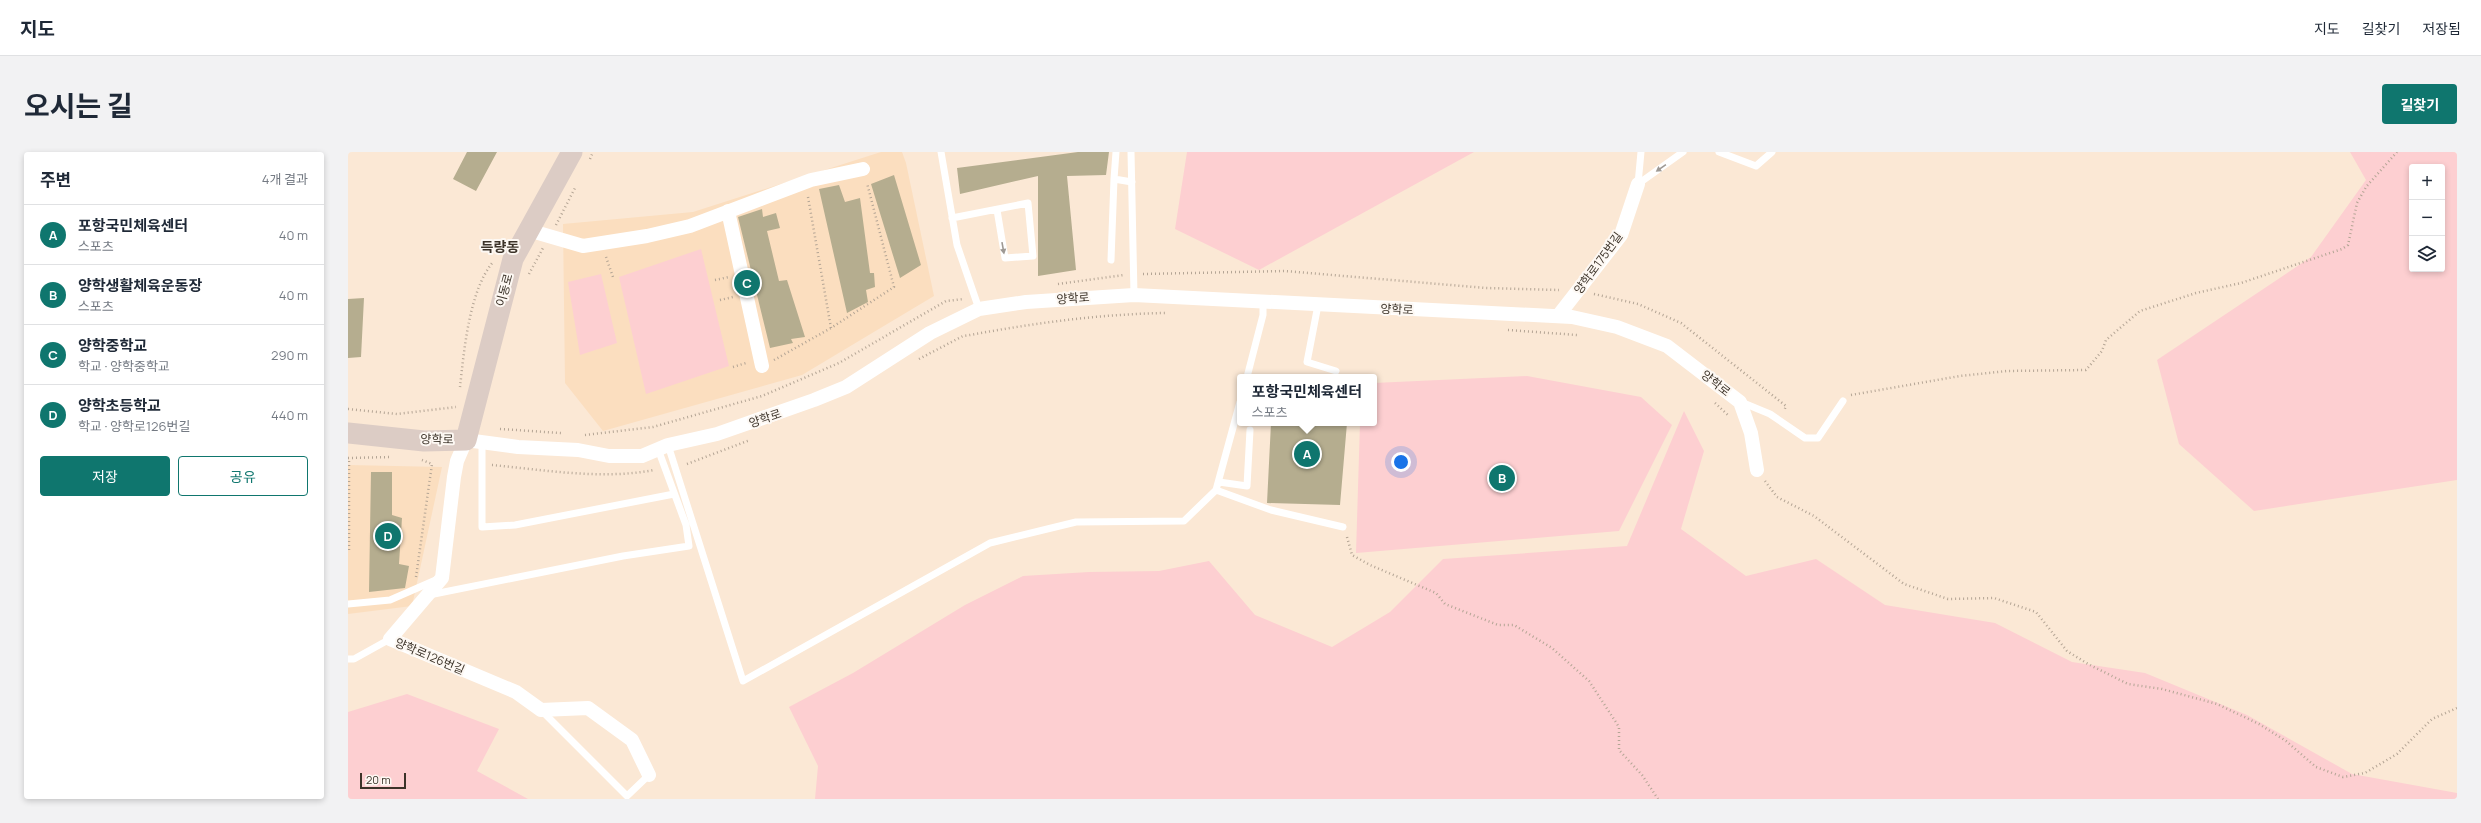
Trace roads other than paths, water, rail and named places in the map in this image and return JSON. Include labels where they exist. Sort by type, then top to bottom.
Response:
[{"type":"street","name":"이동로","points":[[474,441],[513,259],[528,230],[579,159]]},
{"type":"street","points":[[528,230],[583,246],[604,243],[690,226],[805,182],[863,169]]},
{"type":"street","name":"양학로175번길","points":[[1558,316],[1621,235],[1638,184]]},
{"type":"street","points":[[728,211],[762,366]]},
{"type":"street","name":"양학로","points":[[348,433],[424,441],[474,441],[518,447],[578,450],[609,456],[642,456],[663,447],[717,434],[777,414],[846,387],[977,303],[1026,302],[1134,295],[1263,300],[1318,306],[1558,316],[1572,317],[1617,327],[1667,346],[1740,402],[1751,433],[1757,470]]},
{"type":"street","points":[[442,578],[457,460],[474,441]]},
{"type":"street","name":"양학로126번길","points":[[442,578],[390,639],[516,692],[541,710]]},
{"type":"street","points":[[541,710],[588,708],[632,740],[649,775]]},
{"type":"lane","points":[[941,152],[957,245],[977,303]]},
{"type":"lane","points":[[1111,260],[1116,152]]},
{"type":"lane","points":[[1131,152],[1134,295]]},
{"type":"lane","points":[[1638,184],[1641,152]]},
{"type":"lane","points":[[1638,184],[1683,152]]},
{"type":"lane","points":[[1719,152],[1756,166],[1772,152]]},
{"type":"lane","points":[[1114,180],[1132,182]]},
{"type":"lane","points":[[952,218],[1028,203],[1033,256],[1005,258],[997,210]]},
{"type":"lane","points":[[1248,374],[1263,315],[1263,300]]},
{"type":"lane","points":[[1318,306],[1307,362],[1336,370]]},
{"type":"lane","points":[[1740,402],[1770,414],[1806,438],[1818,438],[1843,401]]},
{"type":"lane","points":[[663,447],[743,681],[990,543],[1076,522],[1184,522],[1216,490],[1237,413]]},
{"type":"lane","points":[[1219,482],[1247,486],[1250,430]]},
{"type":"lane","points":[[474,441],[482,527],[515,525],[674,494]]},
{"type":"lane","points":[[429,595],[623,556],[689,546],[686,525],[674,494],[663,447]]},
{"type":"lane","points":[[1216,490],[1271,510],[1344,527]]},
{"type":"lane","points":[[348,604],[390,600],[414,588],[442,578]]},
{"type":"lane","points":[[348,658],[354,659],[390,639]]},
{"type":"lane","points":[[541,710],[627,796],[649,775]]},
{"type":"place","name":"양학중학교","points":[[747,283]]},
{"type":"place","name":"포항국민체육센터","points":[[1307,454]]},
{"type":"place","name":"양학생활체육운동장","points":[[1502,478]]},
{"type":"place","name":"양학초등학교","points":[[388,536]]},
{"type":"district","name":"득량동","points":[[500,246]]}]
